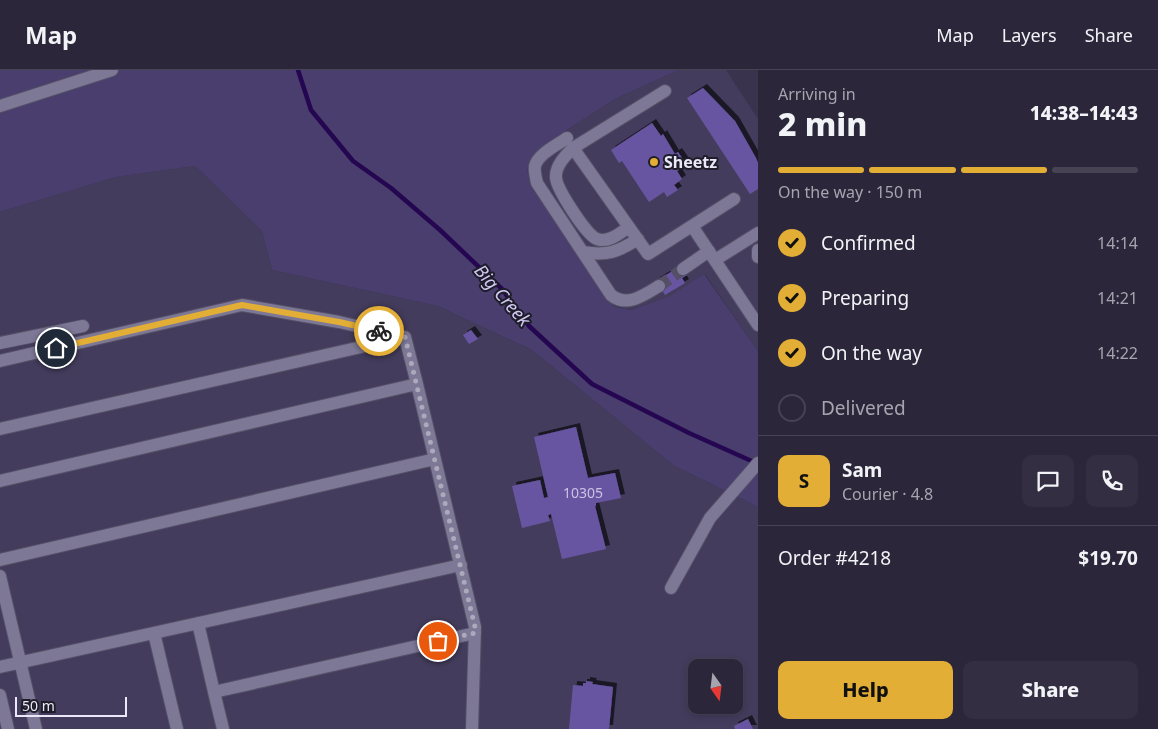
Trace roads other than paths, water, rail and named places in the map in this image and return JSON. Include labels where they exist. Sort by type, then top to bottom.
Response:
[{"type":"street","points":[[0,106],[112,70]]},
{"type":"street","points":[[658,286],[628,301],[611,295],[537,183],[535,166],[545,153],[570,143],[665,90]]},
{"type":"street","points":[[570,143],[648,254],[734,198]]},
{"type":"street","points":[[570,143],[558,166],[556,176],[558,187],[584,228],[592,236],[604,240],[616,236],[629,227]]},
{"type":"street","points":[[692,226],[758,325]]},
{"type":"street","points":[[683,269],[758,232]]},
{"type":"street","points":[[583,252],[600,255],[608,254],[625,248],[638,239]]},
{"type":"street","points":[[758,250],[758,257]]},
{"type":"street","points":[[0,361],[242,305],[339,322],[405,337]]},
{"type":"street","points":[[0,344],[83,326]]},
{"type":"street","points":[[405,337],[475,627],[472,729]]},
{"type":"street","points":[[0,429],[405,337]]},
{"type":"street","points":[[0,481],[417,384]]},
{"type":"street","points":[[0,560],[435,459]]},
{"type":"street","points":[[671,588],[710,518],[758,463]]},
{"type":"street","points":[[0,667],[461,565]]},
{"type":"street","points":[[0,576],[36,729]]},
{"type":"street","points":[[198,623],[223,729]]},
{"type":"street","points":[[154,633],[177,729]]},
{"type":"street","points":[[214,692],[475,633]]},
{"type":"street","points":[[0,695],[8,729]]},
{"type":"waterway","name":"Big Creek","points":[[298,70],[311,110],[353,161],[391,188],[440,230],[502,289],[529,326],[592,384],[689,433],[756,463]]},
{"type":"tunnel","points":[[659,286],[683,269]]},
{"type":"place","name":"Sheetz","points":[[654,162]]}]
